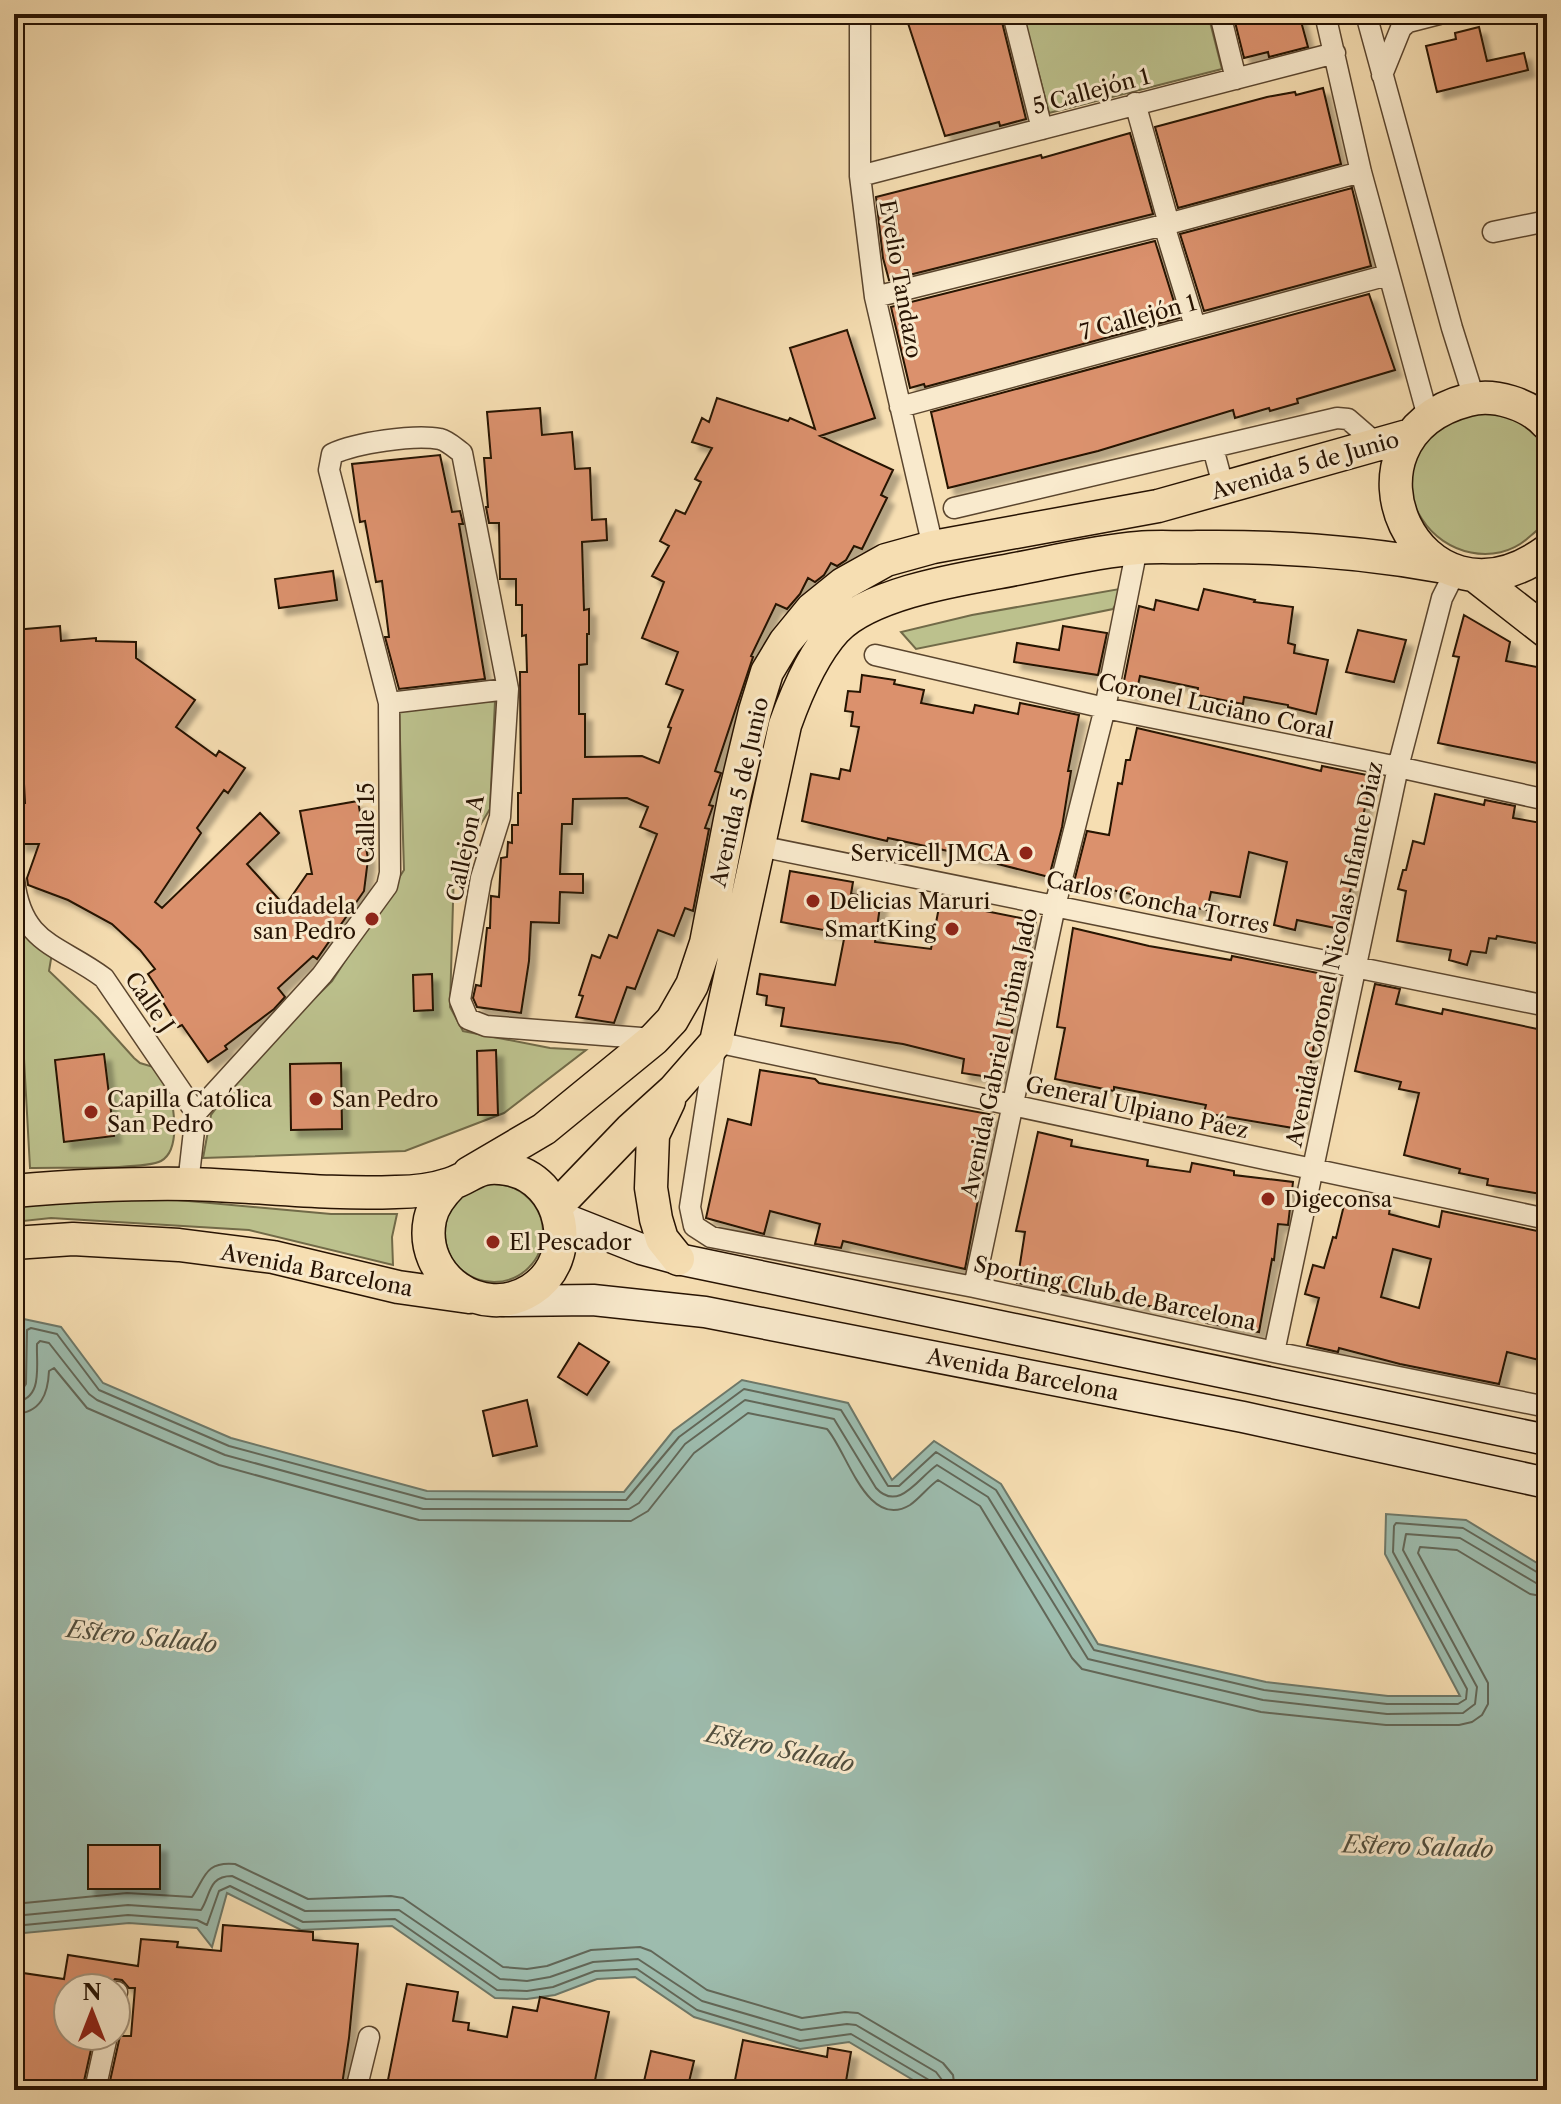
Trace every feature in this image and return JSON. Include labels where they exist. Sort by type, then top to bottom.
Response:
[{"type":"main road","points":[[1474,398],[1533,404],[1547,424]]},
{"type":"main road","name":"Avenida 5 de Junio","points":[[460,1178],[544,1129],[654,1039],[672,1020],[692,985],[706,943],[735,794],[767,672],[785,642],[812,609],[843,584],[886,560],[933,547],[1158,506],[1378,445],[1420,426],[1450,405],[1474,398]]},
{"type":"main road","points":[[1420,426],[1400,458],[1395,483],[1398,509],[1407,533],[1424,552],[1459,571],[1501,575],[1526,566],[1547,551]]},
{"type":"main road","name":"Avenida 5 de Junio","points":[[558,1212],[631,1129],[674,1090],[716,1042],[790,710],[810,670],[836,630],[875,605],[943,582],[1137,548],[1242,547],[1388,557],[1459,571],[1547,632]]},
{"type":"main road","points":[[674,1090],[653,1135],[651,1188],[662,1239],[678,1259]]},
{"type":"main road","points":[[14,1191],[188,1184],[399,1192],[489,1168],[519,1173],[545,1190],[558,1212],[562,1237],[558,1257],[548,1275],[533,1289],[515,1298],[485,1299],[458,1289],[442,1276],[432,1258],[428,1238],[430,1218],[438,1199],[460,1178]]},
{"type":"main road","name":"Avenida Barcelona","points":[[558,1212],[641,1249],[678,1259],[1547,1440]]},
{"type":"main road","name":"Avenida Barcelona","points":[[14,1243],[73,1239],[179,1245],[273,1257],[398,1287],[485,1299],[593,1300],[705,1312],[1243,1417],[1547,1483]]},
{"type":"street","name":"Evelio Tandazo","points":[[860,14],[860,176],[875,297],[933,547]]},
{"type":"street","points":[[1014,14],[1042,129]]},
{"type":"street","points":[[1220,14],[1236,79]]},
{"type":"street","points":[[1325,14],[1388,275],[1420,426]]},
{"type":"street","points":[[1366,14],[1474,398]]},
{"type":"street","points":[[1382,75],[1401,28],[1408,22],[1439,14]]},
{"type":"street","name":"5 Callejón 1","points":[[860,176],[1335,53]]},
{"type":"street","points":[[1135,103],[1195,326]]},
{"type":"street","points":[[875,297],[1166,225],[1361,172]]},
{"type":"street","points":[[1493,232],[1547,221]]},
{"type":"street","name":"7 Callejón 1","points":[[900,407],[1388,275]]},
{"type":"street","points":[[954,508],[1337,418],[1348,419],[1378,445]]},
{"type":"street","name":"Calle 15","points":[[196,1113],[322,975],[387,886],[390,873],[389,703],[329,470],[332,454],[346,448],[425,437],[445,440],[462,453]]},
{"type":"street","points":[[1213,448],[1224,489]]},
{"type":"street","name":"Callejon A","points":[[462,453],[508,689],[500,817],[481,878],[460,1000],[468,1019],[486,1026],[654,1039]]},
{"type":"street","name":"Avenida Gabriel Urbina Jado","points":[[974,1287],[1055,906],[1105,708],[1137,548]]},
{"type":"street","name":"Avenida Coronel Nicolas Infante Diaz","points":[[1274,1352],[1398,767],[1442,598],[1459,571]]},
{"type":"street","name":"Coronel Luciano Coral","points":[[875,655],[1105,708],[1547,800]]},
{"type":"street","points":[[389,703],[508,689]]},
{"type":"street","name":"Carlos Concha Torres","points":[[759,846],[1547,1006]]},
{"type":"street","name":"Calle J","points":[[14,880],[17,904],[26,922],[42,940],[83,962],[104,978],[196,1113]]},
{"type":"street","name":"General Ulpiano Páez","points":[[716,1042],[1547,1219]]},
{"type":"street","name":"Sporting Club de Barcelona","points":[[716,1042],[690,1207],[694,1226],[711,1237],[974,1287],[1547,1407]]},
{"type":"street","points":[[188,1184],[196,1113]]},
{"type":"street","points":[[356,2090],[369,2037]]},
{"type":"street","points":[[95,2090],[103,2052]]},
{"type":"green space","points":[[1023,14],[1208,14],[1222,69],[1049,113]]},
{"type":"green space","points":[[1498,412],[1531,428],[1542,442],[1548,511],[1539,528],[1515,547],[1486,554],[1471,552],[1443,541],[1422,519],[1415,506],[1412,478],[1420,451],[1438,428],[1455,417]]},
{"type":"green space","points":[[1125,588],[1113,609],[916,649],[901,632],[972,615]]},
{"type":"green space","points":[[495,701],[490,809],[454,868],[450,1007],[463,1031],[550,1048],[586,1050],[504,1113],[405,1151],[203,1158],[211,1115],[253,1059],[332,981],[404,870],[399,708]]},
{"type":"green space","points":[[17,931],[52,953],[49,971],[134,1058],[157,1068],[169,1090],[174,1117],[174,1138],[167,1156],[161,1161],[119,1167],[30,1168]]},
{"type":"green space","points":[[494,1184],[513,1188],[529,1198],[539,1214],[543,1233],[539,1252],[529,1268],[513,1278],[494,1282],[475,1278],[459,1268],[449,1252],[445,1233],[449,1214],[459,1198],[475,1188]]},
{"type":"green space","points":[[123,1195],[331,1214],[397,1214],[392,1237],[393,1265],[249,1230],[51,1218],[14,1222],[14,1196]]},
{"type":"water","name":"Estero Salado","points":[[19,1318],[61,1327],[103,1383],[231,1438],[427,1491],[624,1492],[673,1431],[742,1380],[848,1403],[892,1480],[934,1441],[1001,1484],[1098,1644],[1266,1682],[1388,1696],[1460,1696],[1385,1554],[1386,1514],[1466,1520],[1547,1569],[1547,2090],[930,2090],[849,2042],[800,2049],[694,2017],[635,1977],[597,1979],[555,1995],[527,1999],[495,1998],[392,1926],[301,1930],[227,1893],[212,1947],[197,1928],[129,1923],[14,1934],[14,1388],[19,1382]]},
{"type":"building","points":[[905,14],[1000,14],[1026,119],[1000,126],[999,122],[945,136]]},
{"type":"building","points":[[1233,14],[1299,14],[1308,47],[1269,57],[1268,52],[1244,58]]},
{"type":"building","points":[[1479,27],[1487,61],[1524,53],[1528,70],[1437,92],[1426,46],[1456,39],[1455,33]]},
{"type":"building","points":[[1323,88],[1341,164],[1178,208],[1155,127],[1267,97],[1295,92],[1296,95]]},
{"type":"building","points":[[1130,133],[1153,214],[889,280],[883,258],[876,197],[1041,155],[1042,158]]},
{"type":"building","points":[[1352,188],[1371,266],[1204,311],[1180,234]]},
{"type":"building","points":[[1155,241],[1179,318],[925,387],[924,384],[910,388],[891,307]]},
{"type":"building","points":[[1369,294],[1395,370],[1297,399],[1298,403],[1270,411],[1269,408],[1235,418],[1233,410],[1098,451],[948,488],[931,412]]},
{"type":"building","points":[[847,330],[875,418],[820,436],[893,470],[881,495],[887,498],[862,549],[854,546],[846,560],[837,566],[831,563],[815,582],[808,578],[787,609],[776,604],[751,656],[715,771],[721,773],[709,805],[713,806],[705,828],[709,829],[693,911],[685,908],[674,936],[658,930],[635,989],[627,987],[614,1023],[576,1017],[583,996],[579,995],[592,955],[600,958],[609,935],[617,938],[657,834],[640,827],[648,807],[627,798],[573,799],[572,824],[562,824],[560,874],[583,874],[583,893],[560,892],[559,923],[531,922],[521,1013],[477,1007],[473,998],[476,985],[481,986],[487,928],[490,928],[491,896],[499,897],[501,858],[507,857],[508,842],[512,843],[512,825],[518,825],[518,793],[521,793],[520,672],[527,672],[526,635],[522,636],[522,605],[516,605],[516,579],[500,579],[499,523],[489,523],[486,507],[484,458],[491,458],[487,412],[540,408],[542,435],[572,432],[575,469],[590,468],[592,520],[606,519],[607,540],[582,542],[584,610],[589,609],[587,664],[579,665],[579,714],[585,714],[585,757],[642,756],[659,763],[671,728],[668,727],[683,690],[666,684],[678,652],[642,638],[664,582],[652,576],[669,546],[660,541],[676,510],[685,514],[701,482],[695,479],[712,448],[692,442],[702,418],[709,422],[717,398],[788,421],[790,418],[815,429],[790,348]]},
{"type":"building","points":[[440,455],[452,512],[460,511],[463,524],[459,524],[485,679],[399,689],[385,637],[389,637],[382,581],[376,582],[365,521],[360,522],[352,464]]},
{"type":"building","points":[[333,571],[337,600],[279,608],[275,579]]},
{"type":"building","points":[[1204,589],[1254,602],[1293,607],[1288,643],[1295,645],[1294,653],[1328,660],[1316,714],[1244,697],[1243,704],[1197,695],[1198,688],[1140,676],[1136,694],[1122,691],[1139,606],[1154,610],[1156,600],[1198,610]]},
{"type":"building","points":[[1464,615],[1510,642],[1506,661],[1542,668],[1541,672],[1547,673],[1547,765],[1438,743],[1459,657],[1453,656]]},
{"type":"building","points":[[60,626],[61,641],[96,638],[96,641],[136,642],[136,658],[195,700],[176,727],[216,756],[219,751],[245,768],[228,793],[224,790],[197,828],[201,833],[155,902],[162,908],[260,813],[279,833],[247,864],[285,906],[307,874],[312,874],[300,811],[358,801],[368,859],[364,891],[317,959],[313,956],[278,988],[285,997],[208,1062],[182,1025],[178,1027],[161,999],[163,997],[148,974],[155,969],[140,950],[112,924],[68,900],[28,885],[27,878],[39,844],[19,844],[18,803],[25,803],[20,707],[17,707],[14,680],[14,630]]},
{"type":"building","points":[[1063,626],[1107,633],[1098,675],[1014,662],[1017,643],[1059,650]]},
{"type":"building","points":[[1358,630],[1406,640],[1394,682],[1346,672]]},
{"type":"building","points":[[862,675],[895,680],[894,684],[924,690],[921,703],[973,713],[975,705],[1018,714],[1020,703],[1079,715],[1068,771],[1071,771],[1062,827],[1049,877],[999,862],[802,821],[811,774],[839,779],[841,769],[850,771],[859,727],[851,726],[853,712],[845,711],[848,691],[860,692]]},
{"type":"building","points":[[1137,728],[1321,771],[1322,766],[1372,776],[1348,883],[1352,884],[1340,929],[1297,920],[1295,930],[1274,925],[1287,862],[1249,852],[1240,897],[1211,892],[1207,910],[1074,882],[1087,831],[1109,835],[1118,783],[1122,784]]},
{"type":"building","points":[[1435,794],[1484,805],[1485,800],[1515,806],[1513,818],[1547,824],[1547,945],[1497,936],[1496,939],[1489,938],[1486,953],[1471,951],[1467,965],[1449,960],[1451,950],[1397,941],[1406,891],[1398,889],[1413,841],[1424,844]]},
{"type":"building","points":[[790,871],[853,882],[851,894],[881,899],[875,942],[931,949],[940,902],[1036,921],[1028,966],[1024,966],[1003,1079],[962,1073],[964,1059],[903,1044],[781,1026],[784,1008],[766,1005],[767,996],[757,994],[760,974],[835,985],[845,934],[781,922]]},
{"type":"building","points":[[1073,928],[1149,946],[1231,960],[1232,956],[1333,976],[1322,1029],[1317,1028],[1299,1129],[1204,1113],[1206,1105],[1055,1079],[1065,1028],[1057,1027]]},
{"type":"building","points":[[432,974],[433,1010],[414,1011],[413,975]]},
{"type":"building","points":[[1375,984],[1400,989],[1396,1004],[1442,1014],[1443,1009],[1547,1031],[1547,1195],[1487,1185],[1488,1179],[1404,1155],[1419,1093],[1399,1089],[1401,1082],[1355,1071]]},
{"type":"building","points":[[496,1050],[498,1115],[478,1115],[477,1051]]},
{"type":"building","points":[[104,1054],[114,1136],[64,1142],[55,1060]]},
{"type":"building","name":"San Pedro","points":[[341,1063],[342,1129],[291,1130],[290,1064]]},
{"type":"building","points":[[760,1070],[994,1115],[965,1269],[843,1241],[841,1248],[815,1244],[820,1224],[770,1211],[764,1234],[706,1218],[728,1119],[751,1125]]},
{"type":"building","points":[[1038,1132],[1072,1140],[1071,1146],[1148,1160],[1147,1166],[1190,1172],[1192,1163],[1234,1171],[1234,1175],[1293,1182],[1288,1225],[1278,1224],[1259,1332],[1206,1323],[1207,1316],[1017,1283],[1025,1232],[1016,1231]]},
{"type":"building","points":[[1346,1197],[1390,1207],[1389,1214],[1439,1227],[1442,1211],[1547,1233],[1538,1286],[1547,1288],[1547,1362],[1507,1352],[1499,1384],[1339,1348],[1338,1352],[1307,1345],[1319,1298],[1305,1294],[1313,1265],[1324,1268],[1333,1237],[1336,1238]],"holes":[[[1393,1249],[1431,1259],[1419,1308],[1381,1297]]]},
{"type":"building","points":[[579,1343],[609,1362],[587,1395],[558,1377]]},
{"type":"building","points":[[527,1400],[537,1446],[493,1456],[483,1411]]},
{"type":"building","points":[[88,1845],[160,1845],[160,1889],[88,1889]]},
{"type":"building","points":[[223,1925],[313,1932],[313,1940],[358,1944],[349,2038],[342,2085],[338,2085],[337,2090],[108,2090],[116,2052],[132,2052],[135,1988],[132,1988],[132,1972],[65,1972],[68,1955],[138,1966],[141,1939],[178,1942],[177,1947],[221,1951]]},
{"type":"building","points":[[16,1972],[52,1977],[52,2052],[90,2052],[82,2090],[14,2090]]},
{"type":"building","points":[[407,1984],[458,1992],[453,2021],[469,2023],[468,2030],[507,2037],[513,2007],[537,2011],[540,1997],[609,2012],[593,2090],[386,2090]]},
{"type":"building","points":[[743,2040],[827,2057],[828,2048],[851,2052],[845,2087],[821,2082],[819,2090],[733,2090]]},
{"type":"building","points":[[651,2051],[694,2061],[687,2090],[642,2090]]},
{"type":"place","name":"Servicell JMCA","points":[[1026,853]]},
{"type":"place","name":"Delicias Maruri","points":[[813,901]]},
{"type":"place","name":"ciudadela san Pedro","points":[[372,919]]},
{"type":"place","name":"SmartKing","points":[[952,929]]},
{"type":"place","name":"San Pedro","points":[[316,1099]]},
{"type":"place","name":"Capilla Católica San Pedro","points":[[91,1112]]},
{"type":"place","name":"Digeconsa","points":[[1268,1199]]},
{"type":"place","name":"El Pescador","points":[[493,1242]]}]
